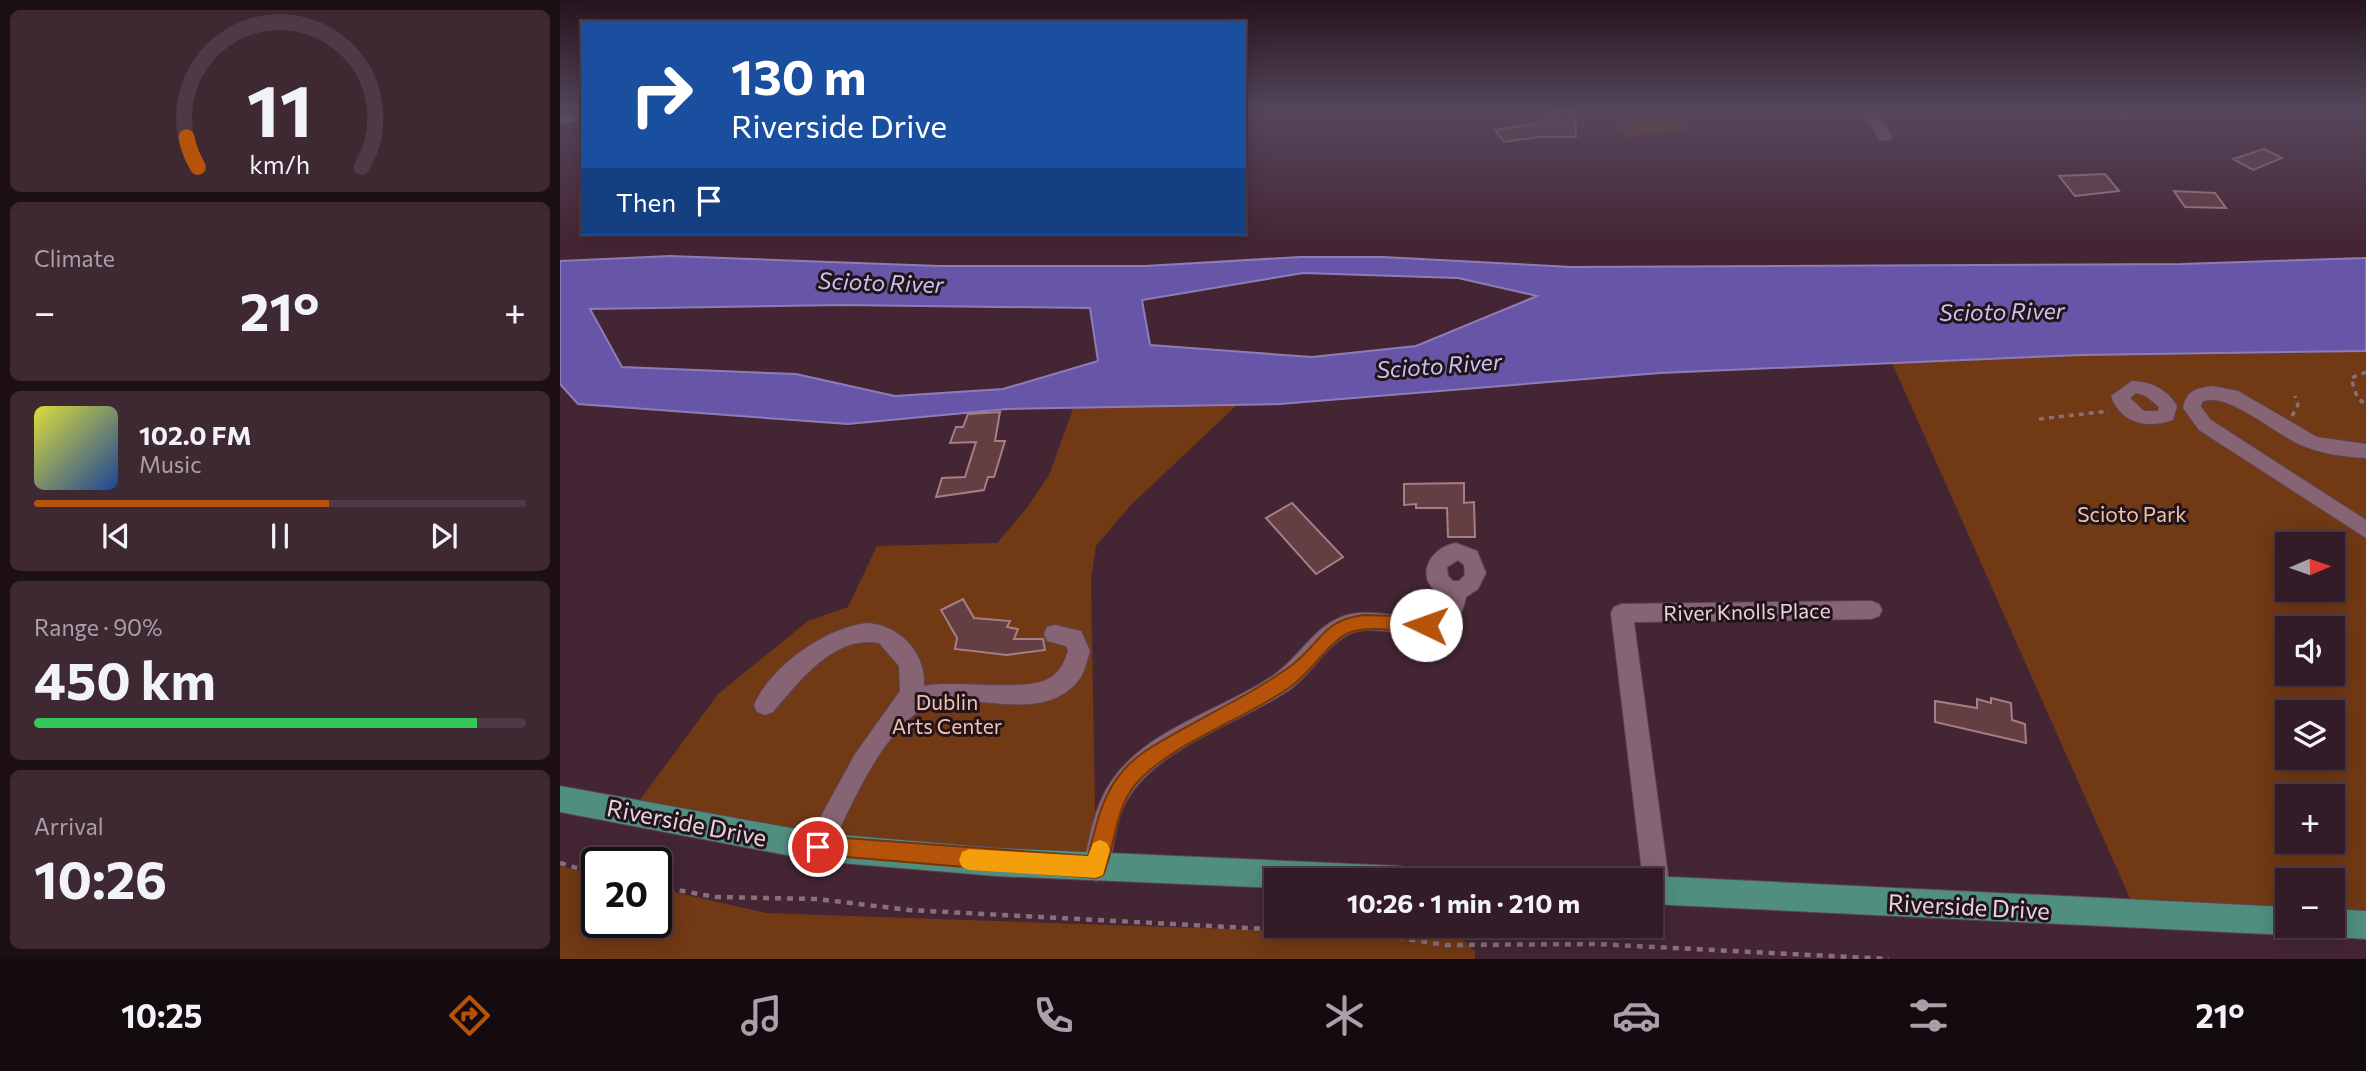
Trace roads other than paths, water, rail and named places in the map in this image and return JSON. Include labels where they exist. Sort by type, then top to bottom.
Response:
[{"type":"main road","name":"Riverside Drive","points":[[560,799],[818,847],[1096,867],[1264,874]]},
{"type":"main road","name":"Riverside Drive","points":[[1663,890],[2275,920]]},
{"type":"main road","points":[[2345,924],[2366,925]]},
{"type":"street","points":[[2168,406],[2166,415],[2155,419],[2138,415],[2125,406],[2120,396],[2132,387],[2154,392],[2168,406],[2192,408],[2206,425],[2366,530]]},
{"type":"street","points":[[2192,408],[2194,398],[2205,392],[2217,391],[2232,396],[2310,443],[2327,449],[2366,451]]},
{"type":"street","points":[[1096,867],[1114,798],[1130,777],[1160,752],[1280,684],[1302,668],[1332,634],[1346,625],[1364,622],[1426,625],[1442,621],[1451,616],[1457,604],[1457,589]]},
{"type":"street","name":"River Knolls Place","points":[[1651,868],[1622,613],[1871,610]]},
{"type":"street","points":[[765,705],[797,669],[820,650],[850,636],[874,633],[889,636],[899,643],[913,673],[910,697],[849,787],[818,847]]},
{"type":"street","points":[[902,708],[932,693],[1018,695],[1056,684],[1074,669],[1079,651],[1073,638],[1055,634]]},
{"type":"water","name":"Scioto River","points":[[670,256],[939,266],[1145,266],[1300,257],[1383,257],[1571,267],[2182,264],[2366,258],[2366,351],[2081,355],[1660,373],[1280,404],[1007,409],[848,424],[578,404],[560,384],[560,261]],"holes":[[[1303,273],[1458,278],[1537,296],[1416,346],[1312,357],[1150,345],[1142,300]],[[842,305],[1090,308],[1098,361],[1003,389],[895,396],[796,374],[622,367],[590,309]]]},
{"type":"park label","name":"Scioto Park","points":[[2132,513]]},
{"type":"park label","name":"Dublin Arts Center","points":[[947,713]]}]
